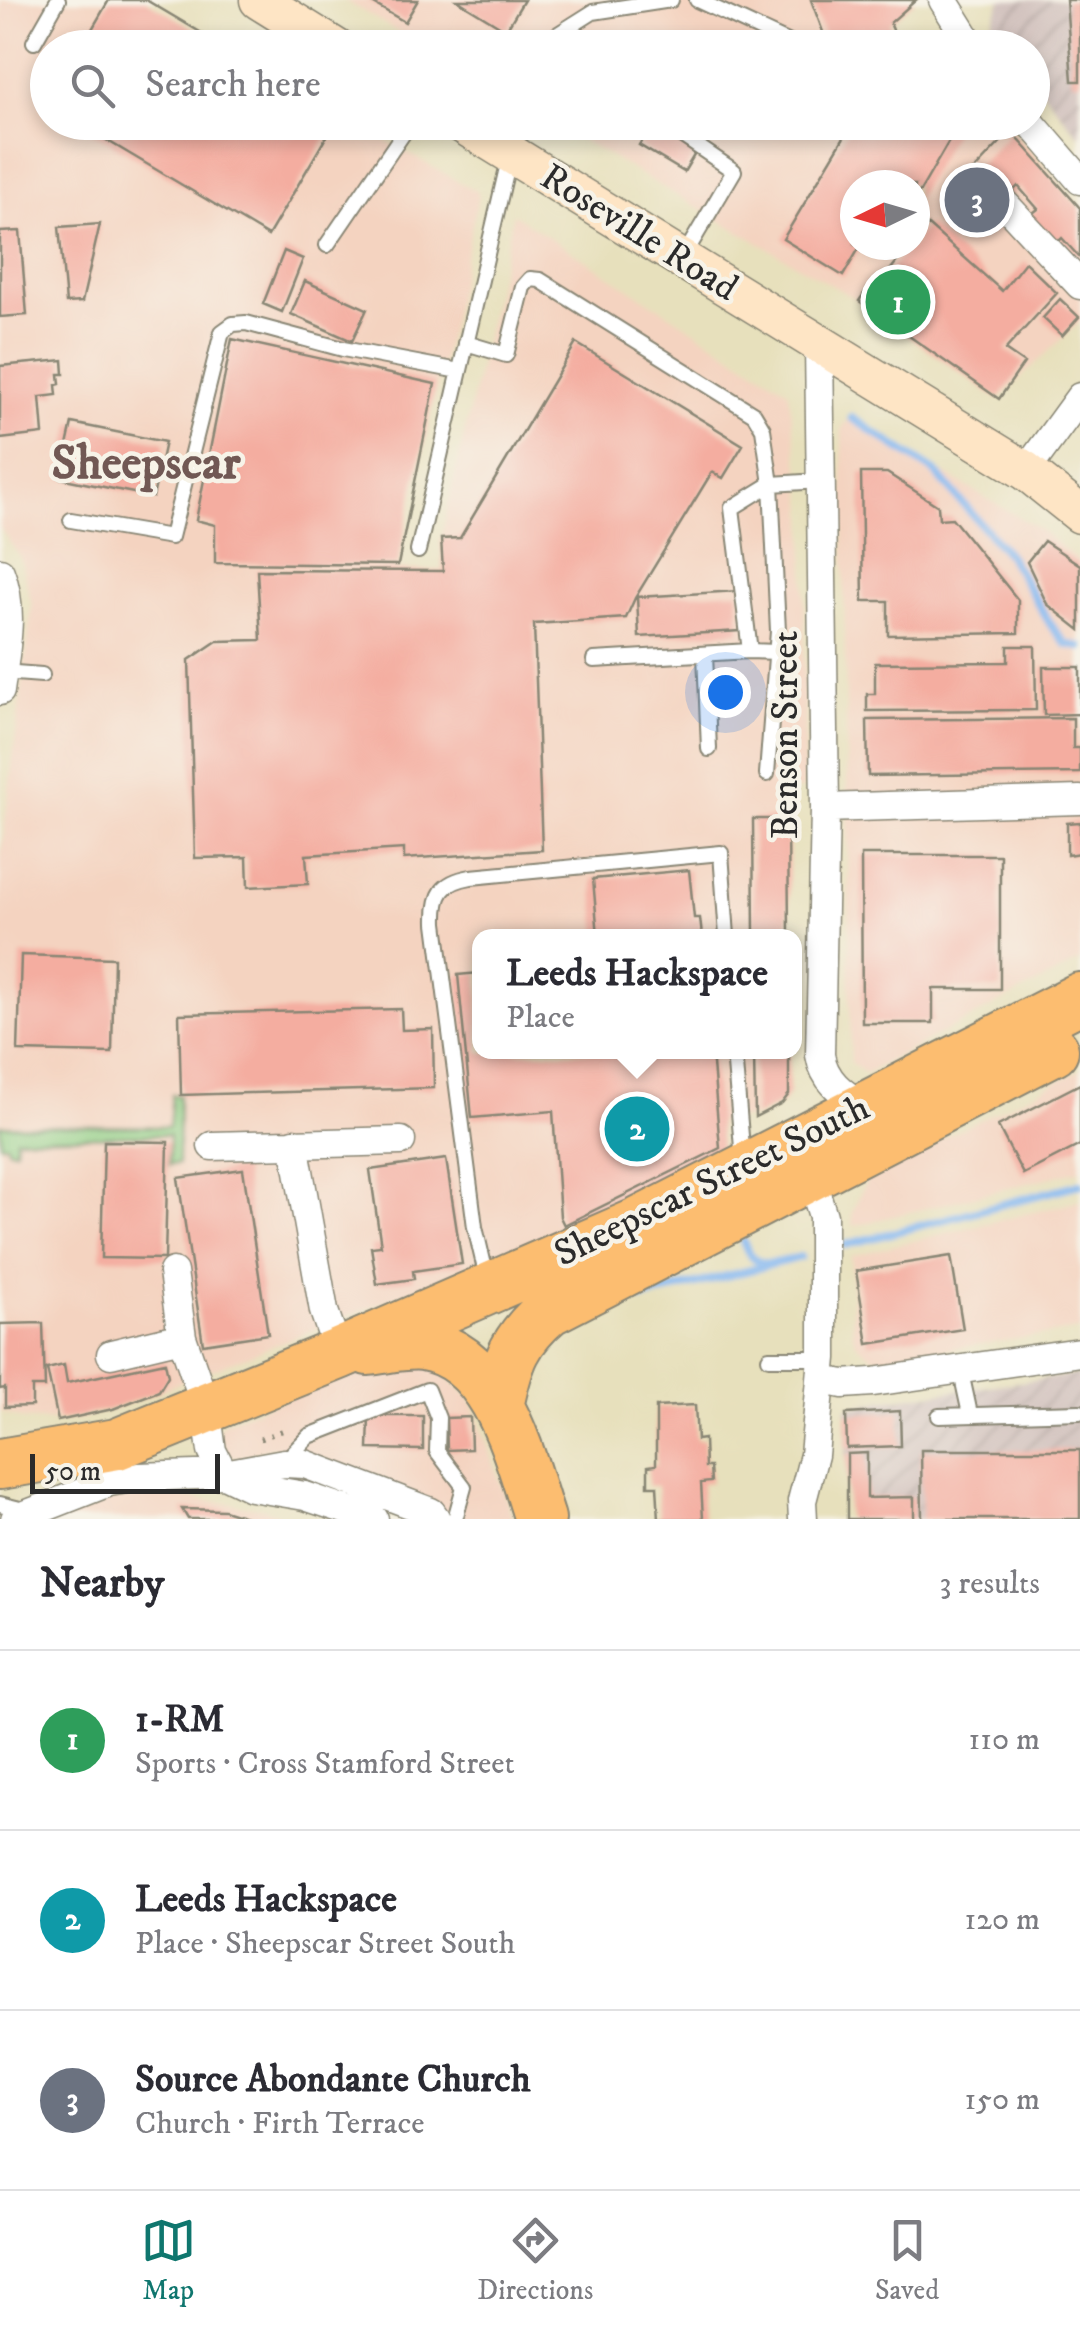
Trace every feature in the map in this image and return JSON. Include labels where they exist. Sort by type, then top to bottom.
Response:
[{"type":"highway","name":"Sheepscar Street South","points":[[38,1460],[117,1444],[338,1354],[637,1224],[745,1168],[805,1158],[864,1106],[1080,998]]},
{"type":"highway","name":"Sheepscar Street South","points":[[499,1402],[508,1360],[528,1329],[549,1310],[805,1158],[1080,1036]]},
{"type":"highway","name":"Sheepscar Street South","points":[[338,1354],[420,1344],[440,1349],[472,1370],[499,1402],[540,1519]]},
{"type":"street","points":[[258,0],[307,30]]},
{"type":"street","points":[[943,0],[962,30]]},
{"type":"street","name":"Roseville Road","points":[[489,140],[1026,472],[1080,514]]},
{"type":"street","points":[[1046,140],[1079,177]]},
{"type":"street","points":[[1003,202],[1080,285]]},
{"type":"street","name":"Benson Street","points":[[819,344],[826,808],[820,1055],[822,1070],[843,1095],[864,1106]]},
{"type":"street","points":[[1026,472],[1080,397]]},
{"type":"street","points":[[1,682],[4,582]]},
{"type":"street","points":[[826,808],[1080,800]]},
{"type":"street","points":[[212,1146],[401,1141]]},
{"type":"street","points":[[294,1143],[324,1311],[338,1354]]},
{"type":"street","points":[[804,1519],[802,1501],[814,1456],[823,1369],[824,1272],[823,1216],[805,1158]]},
{"type":"street","points":[[173,1272],[182,1337],[206,1407],[212,1451],[224,1474],[251,1487],[305,1496],[374,1519]]},
{"type":"street","points":[[111,1354],[182,1337]]},
{"type":"street","points":[[823,1369],[853,1384],[1080,1352]]},
{"type":"street","points":[[22,1515],[109,1482],[224,1474],[284,1462],[305,1464],[430,1512],[436,1519]]},
{"type":"lane","points":[[41,30],[58,0]]},
{"type":"lane","points":[[565,30],[594,12],[671,0]]},
{"type":"lane","points":[[696,0],[761,30]]},
{"type":"lane","points":[[327,245],[399,140]]},
{"type":"lane","points":[[418,551],[466,343],[479,140]]},
{"type":"lane","points":[[682,260],[734,171],[688,140]]},
{"type":"lane","points":[[466,343],[506,355],[523,287],[530,279],[540,280],[754,414],[763,429],[771,484],[776,652],[767,774]]},
{"type":"lane","points":[[70,520],[172,537],[222,332],[233,324],[246,323],[343,348],[459,371]]},
{"type":"lane","points":[[750,651],[732,508],[771,484],[821,481]]},
{"type":"lane","points":[[594,660],[776,652]]},
{"type":"lane","points":[[705,654],[709,749]]},
{"type":"lane","points":[[1,682],[42,675]]},
{"type":"lane","points":[[490,1288],[475,1227],[436,922],[435,904],[441,889],[470,876],[721,853],[726,929]]},
{"type":"lane","points":[[735,1059],[745,1168]]},
{"type":"lane","points":[[768,1358],[823,1369]]},
{"type":"lane","points":[[960,1368],[970,1414]]},
{"type":"lane","points":[[284,1462],[309,1436],[427,1390],[438,1418],[437,1451],[464,1487],[455,1519]]},
{"type":"lane","points":[[938,1416],[1080,1412]]},
{"type":"lane","points":[[38,1460],[109,1482]]},
{"type":"lane","points":[[0,1504],[22,1515]]},
{"type":"shaded area","points":[[0,0],[146,0],[198,30],[30,30],[30,140],[384,140],[479,193],[397,571],[443,571],[441,539],[513,214],[788,390],[805,509],[804,789],[788,791],[789,929],[472,929],[472,1059],[789,1059],[786,1099],[755,1117],[718,1122],[720,1148],[534,1242],[159,1391],[83,1418],[21,1419],[0,1411],[0,862],[32,605],[20,557],[0,528]]},
{"type":"shaded area","points":[[344,0],[811,0],[823,30],[395,30]]},
{"type":"shaded area","points":[[1001,0],[1080,0],[1080,137],[1050,101],[1050,30],[990,28]]},
{"type":"shaded area","points":[[581,140],[1019,140],[1080,208],[1080,321],[999,399],[859,301]]},
{"type":"shaded area","points":[[849,418],[1039,529],[1080,562],[1080,961],[866,1073],[851,1064],[842,428]]},
{"type":"shaded area","points":[[1080,1070],[1080,1170],[853,1226],[852,1213],[869,1175]]},
{"type":"shaded area","points":[[1080,1201],[1080,1330],[883,1358],[873,1357],[857,1344],[853,1335],[851,1256]]},
{"type":"shaded area","points":[[424,1355],[471,1399],[513,1519],[450,1519],[381,1482],[272,1447],[239,1458],[227,1455],[218,1431],[223,1423],[380,1361]]},
{"type":"shaded area","points":[[1080,1374],[1080,1519],[847,1519],[846,1408]]},
{"type":"shaded area","points":[[162,1494],[265,1509],[288,1519],[41,1519],[106,1499]]},
{"type":"green space","points":[[172,1095],[179,1095],[178,1164],[169,1165],[169,1135],[16,1138],[15,1150],[1,1144],[0,1125],[169,1127]]},
{"type":"building","points":[[109,0],[146,0],[197,30],[92,30]]},
{"type":"building","points":[[367,0],[418,0],[405,22]]},
{"type":"building","points":[[457,0],[524,0],[506,30]]},
{"type":"building","points":[[811,0],[916,0],[890,23],[893,30],[822,30]]},
{"type":"building","points":[[1066,0],[1080,0],[1080,81],[1072,81]]},
{"type":"building","points":[[106,140],[324,140],[268,236]]},
{"type":"building","points":[[642,140],[703,140],[684,172],[639,145]]},
{"type":"building","points":[[842,140],[950,140],[930,174],[930,170],[840,170],[840,260],[852,260],[843,276],[783,239]]},
{"type":"building","points":[[1003,140],[1019,140],[1080,208],[1080,258],[1062,238],[1055,245],[1029,216],[1038,209],[1018,186],[974,232],[946,200]]},
{"type":"building","points":[[100,224],[82,302],[66,303],[59,227]]},
{"type":"building","points":[[930,227],[1002,291],[1025,262],[1057,293],[1005,350],[1024,363],[999,399],[859,301],[867,289],[872,293],[898,260],[930,260]]},
{"type":"building","points":[[20,231],[27,315],[0,317],[0,232]]},
{"type":"building","points":[[284,251],[303,259],[282,312],[263,304]]},
{"type":"building","points":[[305,281],[367,309],[352,341],[291,314]]},
{"type":"building","points":[[1060,299],[1079,317],[1062,336],[1043,318]]},
{"type":"building","points":[[232,339],[435,384],[398,565],[215,563],[215,525],[196,520]]},
{"type":"building","points":[[576,343],[743,445],[723,478],[712,472],[626,618],[534,624],[542,850],[404,859],[404,849],[306,855],[308,884],[248,887],[247,857],[195,858],[189,660],[217,641],[261,640],[257,570],[443,571],[441,539],[460,538]]},
{"type":"building","points":[[63,360],[64,374],[59,374],[57,395],[40,397],[43,434],[0,439],[0,366]]},
{"type":"building","points":[[72,423],[165,442],[153,497],[60,478]]},
{"type":"building","points":[[861,473],[887,473],[938,506],[939,519],[952,518],[1018,600],[1018,633],[888,635],[888,601],[863,601]]},
{"type":"building","points":[[1044,541],[1080,565],[1080,630],[1047,604],[1027,562]]},
{"type":"building","points":[[738,591],[740,631],[639,637],[637,597]]},
{"type":"building","points":[[1008,646],[1035,646],[1036,710],[867,711],[867,694],[875,694],[875,663],[1008,662]]},
{"type":"building","points":[[1043,667],[1080,667],[1080,714],[1044,715]]},
{"type":"building","points":[[1073,718],[1073,748],[1080,748],[1080,773],[868,776],[867,720]]},
{"type":"building","points":[[753,819],[788,819],[789,929],[754,929]]},
{"type":"building","points":[[1080,822],[1080,853],[1067,855],[1067,823]]},
{"type":"building","points":[[861,855],[1000,855],[1000,989],[933,989],[933,1023],[862,1023]]},
{"type":"building","points":[[689,870],[694,918],[700,918],[701,929],[597,929],[593,879]]},
{"type":"building","points":[[21,955],[114,958],[112,1053],[18,1051]]},
{"type":"building","points":[[472,974],[472,1059],[713,1059],[720,1148],[564,1225],[560,1217],[553,1111],[472,1118],[458,975]]},
{"type":"building","points":[[401,1009],[402,1030],[433,1029],[434,1088],[181,1095],[179,1014]]},
{"type":"building","points":[[754,1059],[789,1059],[789,1094],[782,1103],[755,1117]]},
{"type":"building","points":[[1080,1084],[1080,1145],[1023,1174],[998,1126]]},
{"type":"building","points":[[104,1141],[168,1142],[165,1259],[101,1258]]},
{"type":"building","points":[[446,1159],[462,1264],[413,1271],[414,1279],[377,1284],[371,1247],[381,1246],[370,1170]]},
{"type":"building","points":[[243,1169],[268,1334],[203,1344],[178,1178]]},
{"type":"building","points":[[951,1256],[963,1329],[868,1344],[856,1271]]},
{"type":"building","points":[[43,1323],[45,1387],[32,1387],[32,1406],[5,1407],[5,1388],[0,1389],[0,1324]]},
{"type":"building","points":[[165,1362],[168,1376],[159,1391],[113,1409],[58,1421],[47,1369],[64,1365],[67,1383]]},
{"type":"building","points":[[695,1405],[697,1440],[704,1439],[705,1467],[710,1467],[711,1482],[701,1483],[703,1519],[659,1519],[657,1486],[648,1486],[648,1466],[656,1465],[656,1407]]},
{"type":"building","points":[[900,1411],[901,1446],[847,1448],[846,1414]]},
{"type":"building","points":[[369,1416],[423,1416],[423,1450],[368,1449]]},
{"type":"building","points":[[470,1417],[471,1449],[447,1450],[446,1418]]},
{"type":"building","points":[[921,1450],[1080,1450],[1080,1519],[922,1519]]},
{"type":"building","points":[[867,1453],[867,1498],[914,1497],[914,1519],[847,1519],[847,1454]]},
{"type":"building","points":[[182,1509],[224,1510],[252,1519],[188,1519]]},
{"type":"waterway","points":[[852,418],[935,472],[1009,556],[1066,644],[1080,647]]},
{"type":"waterway","points":[[845,1245],[1080,1184]]},
{"type":"waterway","points":[[743,1241],[753,1258],[766,1264],[800,1257]]},
{"type":"waterway","points":[[641,1298],[773,1264]]},
{"type":"place","name":"Source Abondante Church","points":[[977,200]]},
{"type":"place","name":"1-RM","points":[[898,302]]},
{"type":"place","name":"Leeds Hackspace","points":[[637,1129]]},
{"type":"district","name":"Sheepscar","points":[[146,464]]}]
